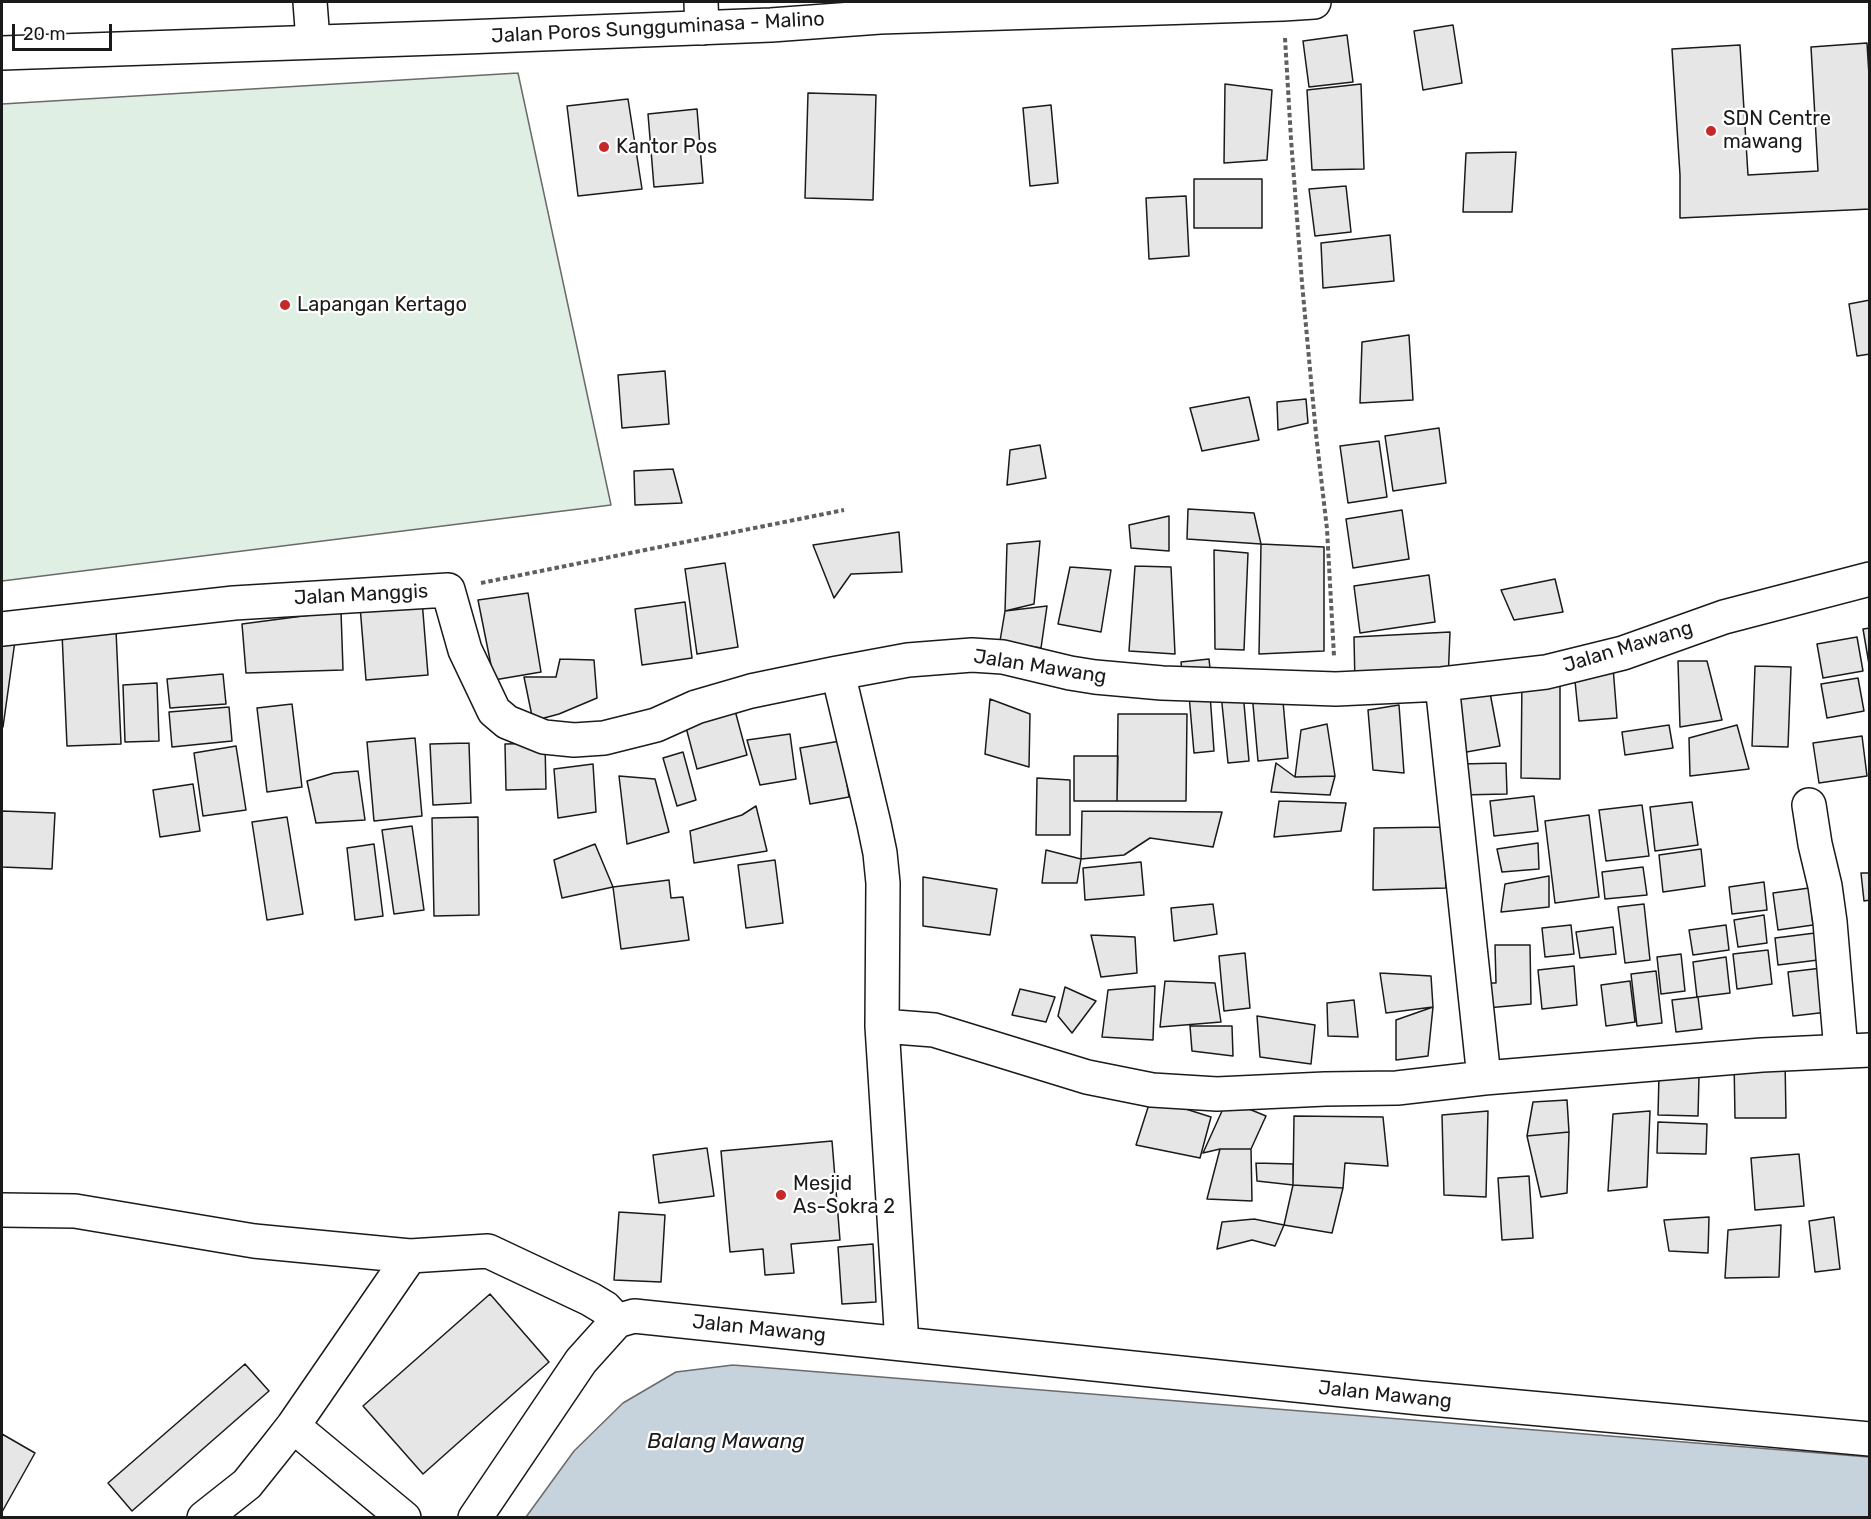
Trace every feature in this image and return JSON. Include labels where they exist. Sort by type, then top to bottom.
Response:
[{"type":"street","points":[[310,2],[313,41]]},
{"type":"street","name":"Jalan Poros Sungguminasa - Malino","points":[[2,53],[313,41],[701,15],[880,17],[1178,5],[1298,3]]},
{"type":"street","name":"Jalan Mawang","points":[[838,673],[908,660],[972,655],[1003,657],[1070,673],[1138,681],[1335,689],[1442,684],[1546,672],[1623,653],[1724,617],[1869,579]]},
{"type":"street","name":"Jalan Manggis","points":[[2,629],[234,603],[448,590],[465,650],[494,711],[507,722],[544,737],[574,740],[604,738],[656,724],[696,707],[751,691],[838,673]]},
{"type":"street","points":[[838,673],[880,854],[883,883],[882,1026],[902,1344]]},
{"type":"street","points":[[1442,684],[1484,1078]]},
{"type":"street","points":[[882,1026],[934,1030],[1087,1077],[1152,1090],[1217,1094],[1397,1088],[1484,1078],[1762,1055],[1855,1051],[1809,805]]},
{"type":"street","points":[[2,1210],[75,1211],[254,1241],[410,1256],[488,1251],[605,1308],[617,1321],[581,1361],[475,1518]]},
{"type":"street","points":[[204,1518],[247,1485],[293,1426],[410,1256]]},
{"type":"street","name":"Jalan Mawang","points":[[617,1321],[634,1316],[649,1317],[1432,1400],[1869,1439]]},
{"type":"street","points":[[293,1426],[404,1518]]},
{"type":"path","points":[[1298,3],[1291,139],[1316,434],[1328,529],[1335,689]]},
{"type":"path","points":[[448,590],[844,510]]},
{"type":"green space","name":"Lapangan Kertago","points":[[518,73],[611,505],[2,581],[2,104]]},
{"type":"water","name":"Balang Mawang","points":[[733,1365],[1869,1457],[1869,1517],[526,1517],[574,1451],[623,1403],[676,1372]]},
{"type":"building","points":[[1453,25],[1462,83],[1423,90],[1414,31]]},
{"type":"building","points":[[1347,35],[1353,82],[1309,87],[1303,41]]},
{"type":"building","name":"SDN Centre mawang","points":[[1867,43],[1870,91],[1870,209],[1680,218],[1680,175],[1672,49],[1740,45],[1748,175],[1818,171],[1811,47]]},
{"type":"building","points":[[1225,84],[1272,90],[1267,160],[1224,163]]},
{"type":"building","points":[[1361,84],[1364,169],[1312,170],[1307,90]]},
{"type":"building","points":[[808,93],[876,95],[873,200],[805,198]]},
{"type":"building","name":"Kantor Pos","points":[[628,99],[642,189],[578,196],[567,106]]},
{"type":"building","points":[[1051,105],[1058,183],[1030,186],[1023,108]]},
{"type":"building","points":[[697,109],[703,183],[654,187],[648,114]]},
{"type":"building","points":[[1516,152],[1512,212],[1463,212],[1466,153]]},
{"type":"building","points":[[1194,179],[1262,179],[1262,228],[1194,228]]},
{"type":"building","points":[[1346,186],[1351,232],[1315,236],[1309,189]]},
{"type":"building","points":[[1186,196],[1189,256],[1149,259],[1146,198]]},
{"type":"building","points":[[1390,235],[1394,281],[1323,288],[1321,243]]},
{"type":"building","points":[[1870,300],[1870,354],[1857,356],[1849,304]]},
{"type":"building","points":[[1409,335],[1413,400],[1360,403],[1362,342]]},
{"type":"building","points":[[665,371],[669,424],[622,428],[618,375]]},
{"type":"building","points":[[1249,397],[1259,440],[1202,451],[1190,408]]},
{"type":"building","points":[[1306,399],[1308,423],[1278,430],[1277,402]]},
{"type":"building","points":[[1439,428],[1446,483],[1393,491],[1385,436]]},
{"type":"building","points":[[1379,441],[1387,497],[1348,503],[1340,446]]},
{"type":"building","points":[[1040,445],[1046,478],[1007,485],[1010,450]]},
{"type":"building","points":[[673,469],[682,503],[635,505],[634,471]]},
{"type":"building","points":[[1188,509],[1254,513],[1261,544],[1187,539]]},
{"type":"building","points":[[1402,510],[1409,559],[1353,568],[1346,519]]},
{"type":"building","points":[[1169,516],[1169,551],[1131,548],[1129,525]]},
{"type":"building","points":[[899,532],[902,572],[851,574],[834,598],[813,545]]},
{"type":"building","points":[[1040,541],[1034,604],[1005,611],[1007,544]]},
{"type":"building","points":[[1261,544],[1324,547],[1324,651],[1259,654]]},
{"type":"building","points":[[1214,550],[1248,553],[1244,650],[1215,649]]},
{"type":"building","points":[[725,563],[738,647],[697,654],[685,569]]},
{"type":"building","points":[[1135,566],[1171,567],[1175,654],[1129,651]]},
{"type":"building","points":[[1070,567],[1111,570],[1101,632],[1058,624]]},
{"type":"building","points":[[1429,575],[1435,622],[1360,633],[1354,586]]},
{"type":"building","points":[[1555,579],[1563,612],[1514,620],[1501,590]]},
{"type":"building","points":[[528,593],[541,672],[494,680],[478,600]]},
{"type":"building","points":[[422,600],[428,675],[366,680],[360,606]]},
{"type":"building","points":[[685,602],[692,658],[642,665],[635,609]]},
{"type":"building","points":[[1047,606],[1041,648],[1000,641],[1005,611]]},
{"type":"building","points":[[341,611],[343,670],[246,673],[242,624]]},
{"type":"building","points":[[1870,628],[1870,670],[1863,629]]},
{"type":"building","points":[[116,630],[121,744],[67,746],[62,633]]},
{"type":"building","points":[[1450,632],[1448,681],[1355,685],[1354,637]]},
{"type":"building","points":[[1857,637],[1863,671],[1823,678],[1817,644]]},
{"type":"building","points":[[2,641],[15,641],[3,727],[2,726]]},
{"type":"building","points":[[560,659],[594,660],[597,698],[559,714],[533,721],[524,677],[556,677]]},
{"type":"building","points":[[1209,659],[1211,678],[1183,681],[1181,662]]},
{"type":"building","points":[[1678,661],[1707,661],[1722,720],[1680,727]]},
{"type":"building","points":[[1755,666],[1791,667],[1788,747],[1752,746]]},
{"type":"building","points":[[1613,667],[1617,718],[1579,721],[1574,671]]},
{"type":"building","points":[[223,674],[226,704],[170,708],[167,679]]},
{"type":"building","points":[[1522,677],[1560,677],[1560,779],[1521,778]]},
{"type":"building","points":[[1858,678],[1864,711],[1827,718],[1821,684]]},
{"type":"building","points":[[1488,682],[1500,746],[1461,753],[1449,690]]},
{"type":"building","points":[[157,683],[159,741],[125,742],[123,685]]},
{"type":"building","points":[[1282,690],[1288,758],[1258,761],[1252,693]]},
{"type":"building","points":[[1243,692],[1249,761],[1228,763],[1221,694]]},
{"type":"building","points":[[1210,694],[1214,751],[1194,753],[1189,695]]},
{"type":"building","points":[[990,699],[1030,714],[1029,767],[985,754]]},
{"type":"building","points":[[733,703],[747,755],[697,769],[683,716]]},
{"type":"building","points":[[292,704],[302,787],[267,792],[257,708]]},
{"type":"building","points":[[1399,705],[1404,773],[1373,770],[1368,710]]},
{"type":"building","points":[[229,707],[232,741],[172,747],[169,712]]},
{"type":"building","points":[[1118,714],[1187,714],[1186,801],[1117,801]]},
{"type":"building","points":[[1327,724],[1335,776],[1295,777],[1301,730]]},
{"type":"building","points":[[1669,725],[1673,748],[1625,755],[1622,732]]},
{"type":"building","points":[[1737,725],[1749,769],[1690,776],[1689,738]]},
{"type":"building","points":[[790,734],[796,779],[760,785],[747,740]]},
{"type":"building","points":[[1862,736],[1867,776],[1819,783],[1813,743]]},
{"type":"building","points":[[415,738],[422,816],[374,821],[367,742]]},
{"type":"building","points":[[840,741],[849,797],[810,804],[800,748]]},
{"type":"building","points":[[469,743],[471,803],[433,805],[430,744]]},
{"type":"building","points":[[545,743],[546,789],[506,790],[505,744]]},
{"type":"building","points":[[236,746],[246,810],[203,816],[194,753]]},
{"type":"building","points":[[683,752],[696,800],[677,806],[663,758]]},
{"type":"building","points":[[1074,756],[1118,756],[1117,801],[1074,801]]},
{"type":"building","points":[[1276,763],[1295,777],[1335,776],[1330,795],[1271,792]]},
{"type":"building","points":[[1506,763],[1507,794],[1460,795],[1460,764]]},
{"type":"building","points":[[593,764],[596,812],[558,818],[554,769]]},
{"type":"building","points":[[358,771],[365,820],[316,823],[307,781],[334,773]]},
{"type":"building","points":[[619,776],[655,779],[669,832],[627,844]]},
{"type":"building","points":[[1037,778],[1070,780],[1070,835],[1036,835]]},
{"type":"building","points":[[193,784],[200,831],[160,837],[153,790]]},
{"type":"building","points":[[1534,796],[1538,831],[1494,836],[1490,801]]},
{"type":"building","points":[[1279,801],[1346,803],[1341,831],[1274,837]]},
{"type":"building","points":[[1692,802],[1698,845],[1655,851],[1650,807]]},
{"type":"building","points":[[1642,805],[1649,856],[1606,861],[1599,810]]},
{"type":"building","points":[[756,806],[767,851],[694,863],[690,831],[742,815]]},
{"type":"building","points":[[2,811],[55,813],[52,869],[2,867]]},
{"type":"building","points":[[1082,811],[1222,812],[1213,847],[1150,838],[1124,855],[1081,859]]},
{"type":"building","points":[[1589,815],[1599,897],[1555,903],[1545,821]]},
{"type":"building","points":[[287,817],[303,914],[267,920],[252,822]]},
{"type":"building","points":[[478,817],[479,915],[434,916],[432,818]]},
{"type":"building","points":[[412,826],[424,910],[394,914],[382,830]]},
{"type":"building","points":[[1443,827],[1446,888],[1373,890],[1374,828]]},
{"type":"building","points":[[1538,843],[1539,869],[1502,872],[1497,849]]},
{"type":"building","points":[[374,844],[383,916],[355,920],[347,848]]},
{"type":"building","points":[[595,844],[613,887],[562,898],[554,860]]},
{"type":"building","points":[[1701,849],[1705,886],[1663,892],[1659,855]]},
{"type":"building","points":[[1046,850],[1081,859],[1077,883],[1042,883]]},
{"type":"building","points":[[775,860],[783,923],[746,928],[738,865]]},
{"type":"building","points":[[1141,862],[1144,895],[1085,900],[1083,868]]},
{"type":"building","points":[[1643,867],[1647,895],[1605,899],[1602,872]]},
{"type":"building","points":[[1861,873],[1870,873],[1870,900],[1864,901]]},
{"type":"building","points":[[1549,876],[1549,907],[1501,912],[1505,884]]},
{"type":"building","points":[[923,877],[997,889],[990,935],[923,926]]},
{"type":"building","points":[[669,880],[671,898],[683,897],[689,940],[621,949],[613,887]]},
{"type":"building","points":[[1764,882],[1767,910],[1732,914],[1729,887]]},
{"type":"building","points":[[1809,888],[1813,925],[1778,930],[1773,893]]},
{"type":"building","points":[[1213,904],[1217,934],[1174,941],[1171,908]]},
{"type":"building","points":[[1644,904],[1650,960],[1625,963],[1618,907]]},
{"type":"building","points":[[1764,915],[1767,943],[1738,947],[1734,920]]},
{"type":"building","points":[[1571,925],[1574,954],[1545,957],[1542,928]]},
{"type":"building","points":[[1726,925],[1729,950],[1693,955],[1689,930]]},
{"type":"building","points":[[1613,927],[1616,954],[1580,958],[1576,932]]},
{"type":"building","points":[[1815,933],[1818,960],[1778,965],[1775,938]]},
{"type":"building","points":[[1091,935],[1135,937],[1137,973],[1101,977]]},
{"type":"building","points":[[1495,945],[1530,945],[1531,1004],[1487,1008],[1485,983],[1496,983]]},
{"type":"building","points":[[1768,950],[1772,984],[1737,989],[1733,954]]},
{"type":"building","points":[[1245,953],[1250,1008],[1224,1011],[1219,956]]},
{"type":"building","points":[[1681,954],[1685,991],[1661,994],[1657,957]]},
{"type":"building","points":[[1726,957],[1730,993],[1697,997],[1693,962]]},
{"type":"building","points":[[1574,966],[1577,1005],[1542,1009],[1538,970]]},
{"type":"building","points":[[1822,968],[1828,1012],[1793,1016],[1788,972]]},
{"type":"building","points":[[1656,971],[1662,1023],[1637,1026],[1631,974]]},
{"type":"building","points":[[1380,973],[1431,976],[1433,1007],[1386,1013]]},
{"type":"building","points":[[1165,981],[1215,983],[1221,1022],[1160,1027]]},
{"type":"building","points":[[1630,981],[1635,1022],[1606,1026],[1601,985]]},
{"type":"building","points":[[1155,986],[1153,1040],[1102,1037],[1108,990]]},
{"type":"building","points":[[1065,987],[1096,1001],[1072,1033],[1058,1016]]},
{"type":"building","points":[[1020,989],[1055,997],[1046,1022],[1012,1015]]},
{"type":"building","points":[[1698,997],[1702,1029],[1676,1032],[1672,1000]]},
{"type":"building","points":[[1354,1000],[1358,1037],[1328,1036],[1327,1003]]},
{"type":"building","points":[[1433,1007],[1428,1056],[1396,1060],[1396,1020]]},
{"type":"building","points":[[1257,1016],[1315,1025],[1311,1064],[1260,1057]]},
{"type":"building","points":[[1190,1026],[1232,1026],[1233,1056],[1192,1051]]},
{"type":"building","points":[[1734,1059],[1785,1059],[1786,1118],[1735,1118]]},
{"type":"building","points":[[1659,1075],[1699,1076],[1698,1116],[1658,1115]]},
{"type":"building","points":[[1151,1098],[1211,1117],[1200,1158],[1136,1145]]},
{"type":"building","points":[[1227,1100],[1266,1116],[1251,1149],[1220,1149],[1203,1153]]},
{"type":"building","points":[[1567,1100],[1569,1132],[1527,1136],[1533,1102]]},
{"type":"building","points":[[1488,1111],[1486,1197],[1444,1195],[1442,1115]]},
{"type":"building","points":[[1650,1111],[1647,1187],[1608,1191],[1613,1114]]},
{"type":"building","points":[[1294,1116],[1383,1117],[1388,1166],[1345,1163],[1343,1188],[1293,1185]]},
{"type":"building","points":[[1658,1122],[1707,1124],[1706,1154],[1657,1153]]},
{"type":"building","points":[[1569,1132],[1567,1193],[1541,1197],[1527,1136]]},
{"type":"building","name":"Mesjid As-Sokra 2","points":[[832,1141],[840,1240],[791,1244],[794,1273],[765,1275],[763,1249],[730,1252],[721,1151]]},
{"type":"building","points":[[707,1148],[714,1196],[659,1203],[653,1155]]},
{"type":"building","points":[[1220,1149],[1251,1149],[1252,1201],[1207,1199]]},
{"type":"building","points":[[1799,1154],[1804,1206],[1755,1210],[1751,1158]]},
{"type":"building","points":[[1256,1163],[1293,1164],[1293,1185],[1257,1181]]},
{"type":"building","points":[[1529,1176],[1533,1238],[1502,1240],[1498,1178]]},
{"type":"building","points":[[1293,1185],[1343,1188],[1332,1233],[1284,1225]]},
{"type":"building","points":[[619,1212],[665,1215],[661,1282],[614,1280]]},
{"type":"building","points":[[1709,1217],[1708,1253],[1669,1251],[1664,1220]]},
{"type":"building","points":[[1834,1217],[1840,1269],[1815,1272],[1809,1221]]},
{"type":"building","points":[[1254,1219],[1284,1225],[1275,1246],[1252,1240],[1217,1249],[1222,1222]]},
{"type":"building","points":[[1781,1225],[1779,1277],[1725,1278],[1728,1230]]},
{"type":"building","points":[[873,1244],[876,1302],[842,1304],[838,1247]]},
{"type":"building","points":[[490,1294],[549,1362],[423,1474],[363,1406]]},
{"type":"building","points":[[245,1364],[269,1391],[132,1511],[108,1483]]},
{"type":"building","points":[[2,1434],[35,1453],[2,1512]]},
{"type":"place","name":"SDN Centre mawang","points":[[1711,131]]},
{"type":"place","name":"Kantor Pos","points":[[604,147]]},
{"type":"place","name":"Lapangan Kertago","points":[[285,305]]},
{"type":"place","name":"Mesjid As-Sokra 2","points":[[781,1195]]}]
